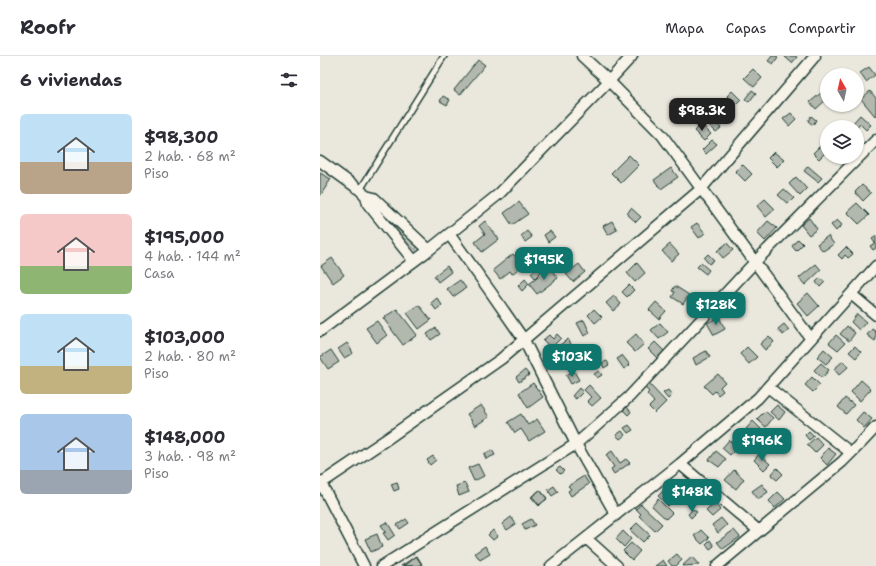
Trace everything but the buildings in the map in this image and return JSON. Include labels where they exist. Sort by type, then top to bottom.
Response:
[{"type":"street","points":[[582,56],[662,135],[754,263],[811,339]]},
{"type":"street","points":[[320,331],[429,250],[499,194],[632,56]]},
{"type":"street","points":[[364,566],[320,483],[387,439],[501,359],[701,189],[815,56]]},
{"type":"street","points":[[382,566],[576,444],[629,397],[754,263],[876,140]]},
{"type":"street","points":[[320,161],[363,193],[374,198],[429,250]]},
{"type":"street","points":[[363,193],[368,204],[414,261]]},
{"type":"street","points":[[449,234],[524,340],[576,444],[616,515]]},
{"type":"street","points":[[551,566],[680,464],[758,398],[876,266]]},
{"type":"street","points":[[851,294],[876,316]]},
{"type":"street","points":[[768,387],[851,453]]},
{"type":"street","points":[[717,566],[842,462],[876,427]]},
{"type":"street","points":[[680,464],[759,530]]},
{"type":"street","points":[[587,539],[617,566]]},
{"type":"lane","points":[[363,193],[444,56]]},
{"type":"shaded area","points":[[373,200],[417,247],[416,250],[370,202]]}]
